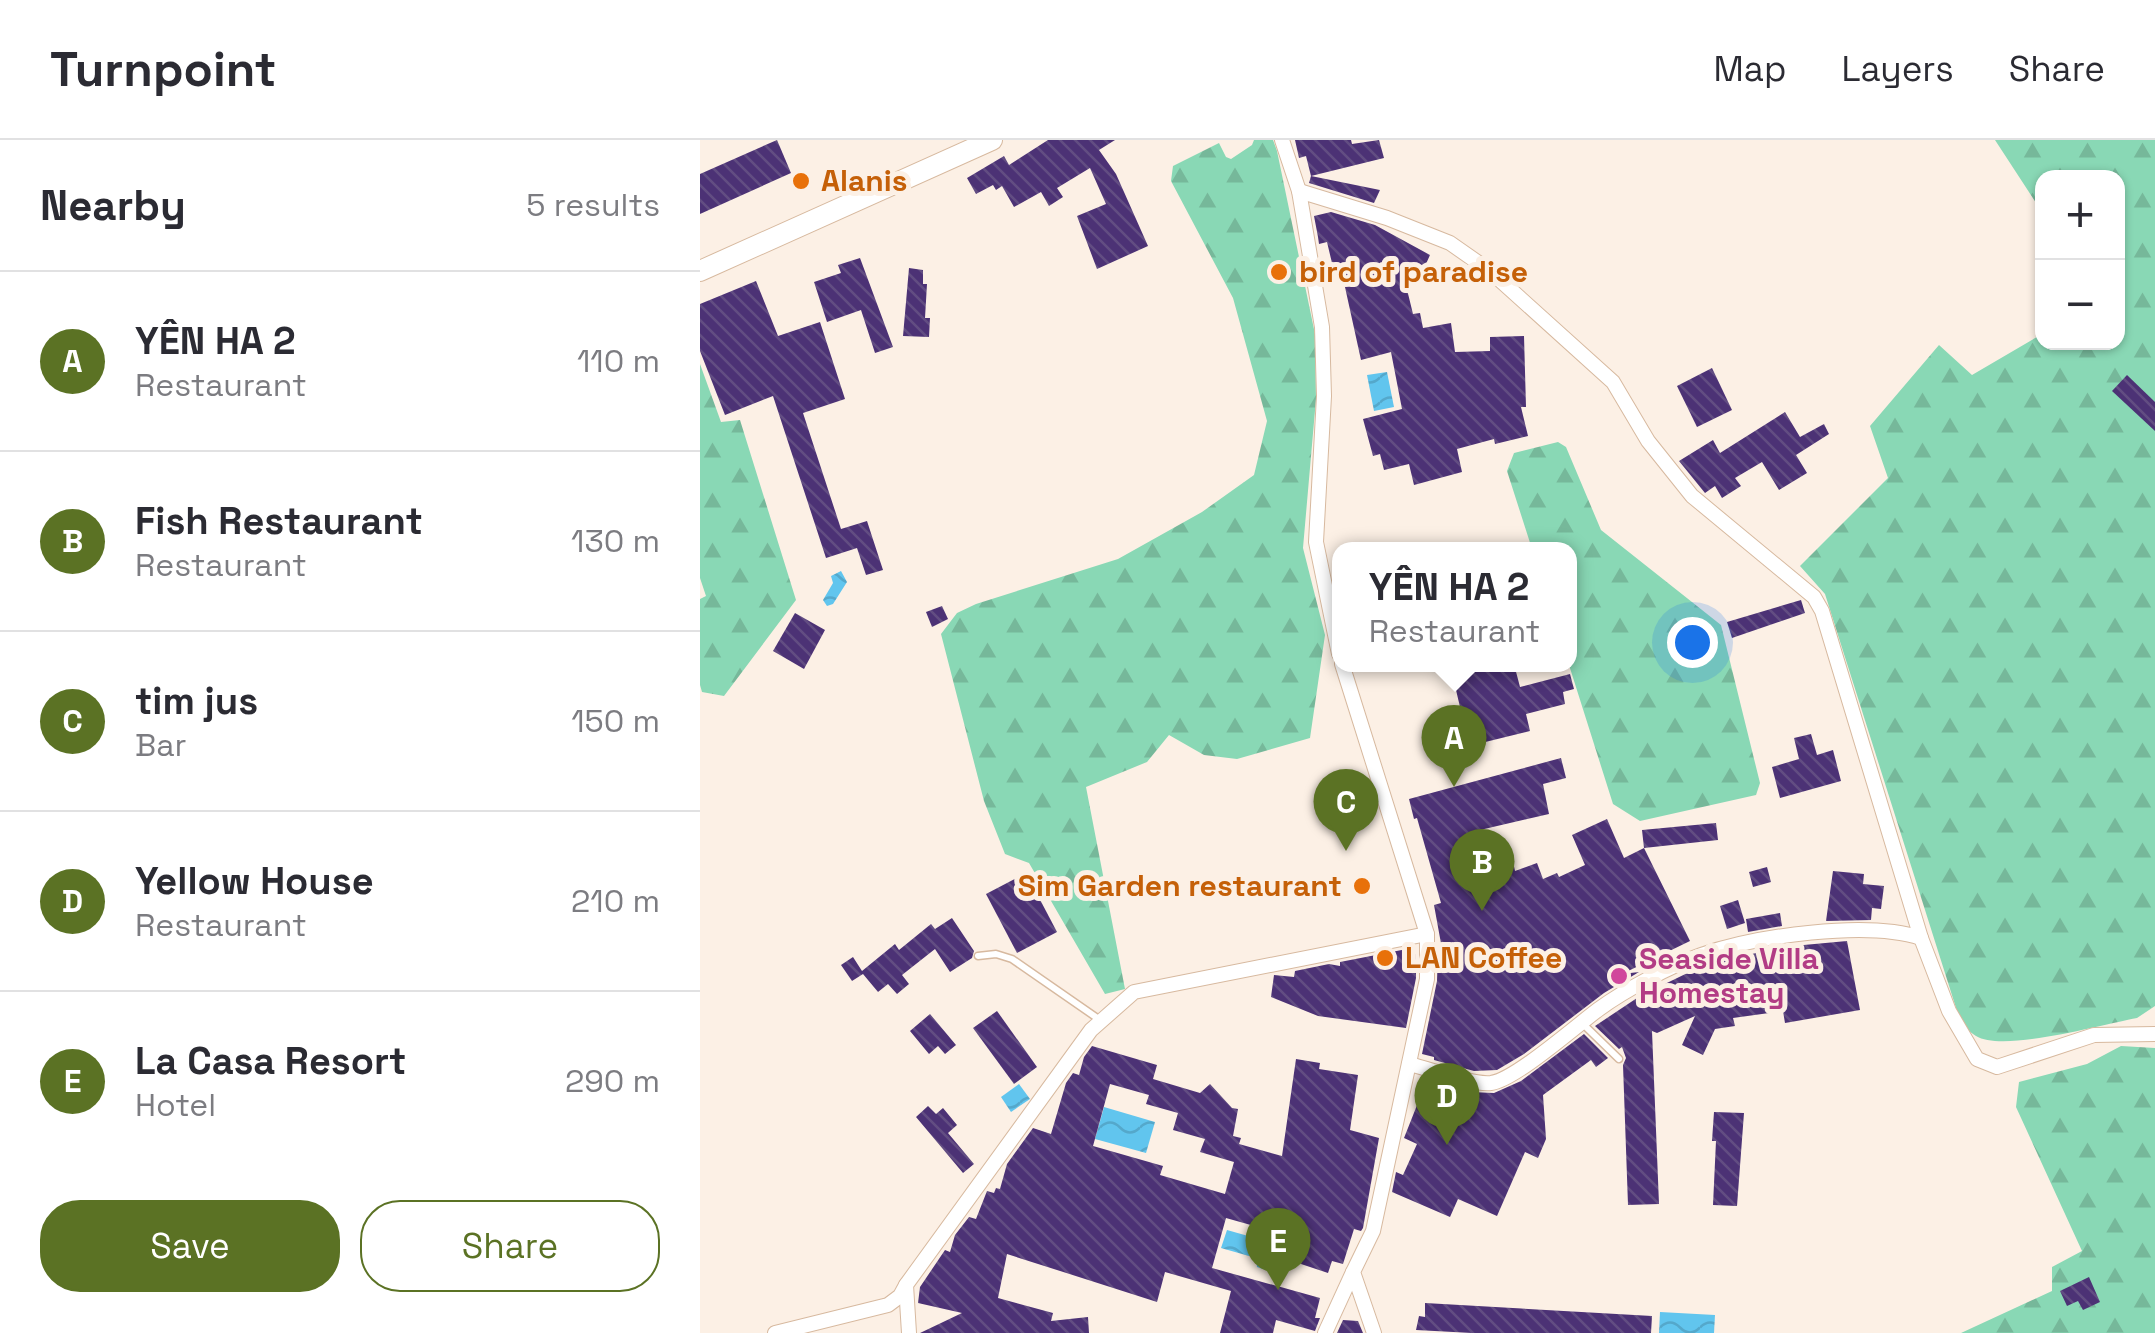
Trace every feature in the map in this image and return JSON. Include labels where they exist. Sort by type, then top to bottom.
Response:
[{"type":"main road","points":[[700,271],[992,140]]},
{"type":"street","points":[[1282,140],[1299,191],[1322,327],[1324,396],[1316,542],[1332,620]]},
{"type":"street","points":[[1299,191],[1387,218],[1450,244],[1490,271],[1613,382],[1648,441],[1692,496],[1814,598],[1822,611],[1921,938],[1949,1010],[1977,1059],[1997,1067],[2094,1035],[2155,1034]]},
{"type":"street","points":[[1325,1333],[1373,1231],[1427,980],[1426,934],[1344,672]]},
{"type":"street","points":[[1409,1064],[1494,1083],[1513,1074],[1604,1005],[1702,955],[1769,940],[1851,929],[1921,938]]},
{"type":"street","points":[[775,1333],[888,1305],[900,1296],[1100,1020],[1134,992],[1426,934]]},
{"type":"street","points":[[1353,1272],[1374,1333]]},
{"type":"street","points":[[906,1285],[910,1333]]},
{"type":"lane","points":[[978,956],[996,954],[1012,959],[1100,1020]]},
{"type":"lane","points":[[1581,1022],[1619,1058]]},
{"type":"green space","points":[[1254,140],[1273,140],[1277,151],[1315,334],[1316,399],[1303,548],[1325,635],[1310,738],[1237,759],[1204,755],[1169,735],[1147,762],[1086,787],[1125,989],[1105,994],[1029,863],[1005,854],[984,801],[941,634],[957,613],[976,604],[1118,559],[1202,512],[1254,475],[1267,421],[1233,298],[1171,181],[1173,166],[1219,143],[1231,159]]},
{"type":"green space","points":[[1995,140],[2155,140],[2155,1006],[2137,1018],[2054,1036],[2008,1041],[1976,1036],[1957,1011],[1825,594],[1800,566],[1888,478],[1870,426],[1939,345],[1972,375],[2035,338],[2035,350],[2125,350],[2125,170],[2035,170],[2035,201]]},
{"type":"green space","points":[[700,364],[721,422],[740,420],[796,600],[724,696],[702,692],[700,685],[700,599],[706,596],[700,578]]},
{"type":"green space","points":[[1558,442],[1566,447],[1601,530],[1721,625],[1760,783],[1756,795],[1640,821],[1613,804],[1571,672],[1577,672],[1577,542],[1530,542],[1507,471],[1514,453]]},
{"type":"green space","points":[[2121,1046],[2155,1048],[2155,1333],[1961,1333],[2052,1291],[2052,1267],[2082,1251],[2016,1107],[2019,1082],[2087,1064]]},
{"type":"water","points":[[1387,372],[1394,407],[1374,411],[1367,375]]},
{"type":"water","points":[[841,571],[847,582],[833,604],[827,606],[823,600],[833,583],[831,576]]},
{"type":"water","points":[[1019,1084],[1030,1099],[1011,1112],[1001,1097]]},
{"type":"water","points":[[1104,1107],[1155,1122],[1146,1153],[1095,1139]]},
{"type":"water","points":[[1227,1230],[1276,1244],[1266,1270],[1257,1267],[1256,1258],[1221,1248]]},
{"type":"water","points":[[1660,1312],[1715,1315],[1714,1333],[1659,1333]]},
{"type":"building","points":[[777,140],[791,173],[700,214],[700,174]]},
{"type":"building","points":[[1048,140],[1115,140],[1099,150],[1116,174],[1148,246],[1097,269],[1077,216],[1106,204],[1090,168],[1057,188],[1063,197],[1049,206],[1041,192],[1014,207],[1002,186],[996,190],[993,185],[976,194],[967,178],[1004,156],[1009,165]]},
{"type":"building","points":[[1295,140],[1351,140],[1352,144],[1379,140],[1384,158],[1311,176],[1306,156],[1299,158]]},
{"type":"building","points":[[1311,176],[1380,190],[1374,203],[1309,183]]},
{"type":"building","points":[[1331,212],[1375,225],[1430,255],[1421,275],[1401,265],[1413,314],[1420,313],[1423,328],[1451,323],[1455,352],[1490,351],[1490,337],[1524,336],[1526,407],[1521,407],[1528,436],[1495,444],[1494,439],[1457,449],[1462,472],[1414,485],[1409,464],[1384,470],[1380,454],[1373,456],[1363,419],[1402,409],[1391,352],[1361,360],[1343,278],[1336,280],[1327,242],[1319,244],[1314,216]]},
{"type":"building","points":[[860,258],[893,347],[875,353],[861,310],[827,322],[814,282],[841,273],[838,265]]},
{"type":"building","points":[[909,268],[923,270],[929,337],[903,336]]},
{"type":"building","points":[[756,281],[778,336],[820,322],[845,399],[803,413],[841,529],[867,521],[883,570],[866,575],[857,548],[826,558],[773,396],[725,415],[700,351],[700,304]]},
{"type":"building","points":[[1712,368],[1732,410],[1697,427],[1677,386]]},
{"type":"building","points":[[2127,375],[2155,402],[2155,431],[2112,391]]},
{"type":"building","points":[[1785,412],[1800,437],[1824,424],[1829,434],[1796,455],[1807,473],[1779,490],[1762,462],[1735,478],[1741,486],[1722,498],[1715,486],[1705,493],[1679,461],[1713,440],[1720,453]]},
{"type":"building","points":[[1801,600],[1805,613],[1732,638],[1727,622]]},
{"type":"building","points":[[942,606],[948,619],[932,627],[926,612]]},
{"type":"building","points":[[795,613],[825,630],[804,669],[773,651]]},
{"type":"building","points":[[1452,672],[1516,672],[1520,687],[1570,674],[1574,689],[1563,692],[1565,704],[1526,714],[1530,731],[1469,746]]},
{"type":"building","points":[[1811,734],[1817,755],[1833,750],[1841,781],[1780,798],[1772,767],[1799,759],[1794,738]]},
{"type":"building","points":[[1561,758],[1566,778],[1543,784],[1549,814],[1480,830],[1487,863],[1512,857],[1515,871],[1537,863],[1543,879],[1557,873],[1559,877],[1585,865],[1572,835],[1607,819],[1624,858],[1644,848],[1690,941],[1622,974],[1639,972],[1497,1070],[1474,1071],[1434,1060],[1422,1054],[1437,981],[1438,950],[1442,949],[1434,905],[1441,903],[1409,799]]},
{"type":"building","points":[[1716,823],[1718,840],[1644,848],[1642,830]]},
{"type":"building","points":[[1767,867],[1771,882],[1753,887],[1749,872]]},
{"type":"building","points":[[1833,871],[1864,874],[1863,884],[1884,886],[1881,909],[1872,908],[1871,920],[1826,921]]},
{"type":"building","points":[[1026,873],[1057,932],[1017,953],[986,894]]},
{"type":"building","points":[[1738,900],[1745,923],[1727,929],[1720,906]]},
{"type":"building","points":[[1780,913],[1782,926],[1748,932],[1746,919]]},
{"type":"building","points":[[952,918],[974,951],[972,958],[950,972],[935,949],[902,975],[909,984],[897,994],[888,984],[878,992],[863,974],[852,981],[841,965],[853,957],[862,971],[895,944],[899,950],[931,924],[935,929]]},
{"type":"building","points":[[1847,941],[1860,1010],[1785,1023],[1783,1011],[1733,1018],[1735,1026],[1715,1029],[1703,1055],[1682,1045],[1695,1016],[1657,1033],[1652,1031],[1659,1204],[1628,1205],[1623,1065],[1626,1058],[1622,1047],[1619,1049],[1595,1026],[1640,996],[1704,965],[1782,947]]},
{"type":"building","points":[[1412,948],[1413,955],[1416,954],[1416,978],[1406,1028],[1318,1016],[1271,997],[1274,975],[1294,977],[1295,971],[1329,964],[1340,966],[1340,962]]},
{"type":"building","points":[[997,1011],[1037,1067],[1014,1084],[973,1028]]},
{"type":"building","points":[[930,1014],[956,1045],[945,1054],[938,1046],[929,1054],[910,1031]]},
{"type":"building","points":[[1584,1034],[1608,1058],[1596,1067],[1591,1060],[1543,1095],[1546,1139],[1538,1158],[1525,1152],[1497,1216],[1458,1199],[1450,1217],[1392,1192],[1396,1172],[1403,1175],[1417,1144],[1404,1138],[1427,1080],[1470,1092],[1494,1093],[1521,1081]]},
{"type":"building","points":[[1092,1046],[1157,1065],[1153,1079],[1200,1093],[1210,1084],[1232,1108],[1238,1109],[1233,1136],[1241,1138],[1239,1144],[1282,1156],[1296,1059],[1320,1063],[1319,1069],[1358,1075],[1350,1130],[1379,1138],[1363,1228],[1354,1229],[1343,1264],[1332,1261],[1328,1273],[1301,1264],[1304,1252],[1290,1248],[1293,1237],[1226,1218],[1212,1268],[1320,1298],[1315,1331],[1276,1320],[1273,1333],[1220,1333],[1231,1291],[1165,1272],[1157,1302],[1007,1254],[998,1298],[1053,1313],[1051,1321],[1088,1317],[1089,1333],[920,1333],[962,1313],[918,1303],[920,1287],[945,1250],[950,1252],[955,1235],[969,1217],[976,1219],[987,1191],[994,1193],[996,1188],[1000,1189],[1007,1164],[1033,1128],[1051,1134],[1066,1083],[1073,1073],[1079,1075]],"holes":[[[1110,1084],[1149,1095],[1146,1104],[1178,1113],[1173,1130],[1205,1139],[1200,1152],[1234,1162],[1225,1194],[1160,1175],[1163,1166],[1093,1146]]]},
{"type":"building","points":[[928,1106],[936,1114],[943,1108],[957,1125],[948,1133],[974,1164],[963,1173],[916,1117]]},
{"type":"building","points":[[1714,1112],[1744,1113],[1737,1206],[1713,1205]]},
{"type":"building","points":[[2089,1277],[2100,1302],[2083,1310],[2078,1301],[2067,1306],[2060,1291]]},
{"type":"building","points":[[1425,1303],[1652,1316],[1651,1333],[1416,1330],[1419,1316],[1425,1317]]},
{"type":"building","points":[[1343,1320],[1358,1321],[1363,1333],[1337,1333]]},
{"type":"place","name":"Alanis","points":[[801,181]]},
{"type":"place","name":"bird of paradise","points":[[1279,272]]},
{"type":"place","name":"YÊN HA 2","points":[[1454,787]]},
{"type":"place","name":"tim jus","points":[[1346,851]]},
{"type":"place","name":"Sim Garden restaurant","points":[[1362,886]]},
{"type":"place","name":"Fish Restaurant","points":[[1482,911]]},
{"type":"place","name":"LAN Coffee","points":[[1385,958]]},
{"type":"place","name":"Seaside Villa Homestay","points":[[1619,976]]},
{"type":"place","name":"Yellow House","points":[[1447,1145]]},
{"type":"place","name":"La Casa Resort","points":[[1278,1290]]}]
